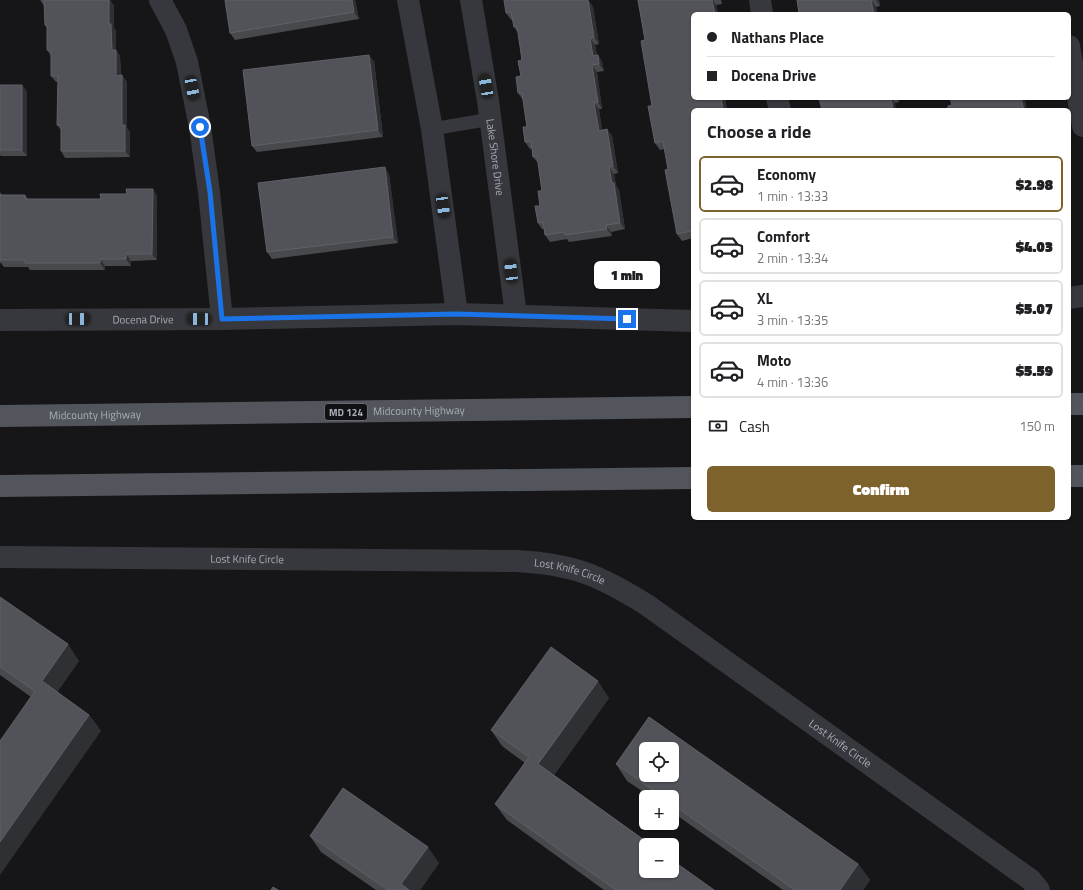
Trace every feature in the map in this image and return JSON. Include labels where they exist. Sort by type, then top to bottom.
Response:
[{"type":"main road","points":[[1071,404],[1083,404]]},
{"type":"main road","name":"Midcounty Highway","points":[[0,416],[691,407]]},
{"type":"main road","points":[[1071,476],[1083,476]]},
{"type":"main road","points":[[0,486],[691,478]]},
{"type":"street","points":[[160,0],[176,30],[187,62],[200,127],[210,192],[222,319]]},
{"type":"street","points":[[408,0],[432,129],[456,314]]},
{"type":"street","name":"Lake Shore Drive","points":[[471,0],[491,119],[516,315]]},
{"type":"street","points":[[760,0],[762,12]]},
{"type":"street","points":[[1071,57],[1083,126]]},
{"type":"street","points":[[1071,298],[1083,296]]},
{"type":"street","name":"Docena Drive","points":[[0,320],[222,319],[456,314],[691,321]]},
{"type":"street","name":"Lost Knife Circle","points":[[0,558],[516,561],[570,567],[596,576],[647,605],[1031,880],[1039,890]]},
{"type":"lane","points":[[432,129],[491,119]]},
{"type":"building","points":[[44,0],[109,0],[109,24],[111,24],[112,50],[116,50],[116,76],[122,75],[122,125],[125,125],[125,151],[61,151],[61,125],[57,125],[58,76],[51,76],[51,50],[47,50],[47,25],[45,25]]},
{"type":"building","points":[[225,0],[352,0],[354,12],[230,33]]},
{"type":"building","points":[[504,0],[588,0],[594,37],[590,38],[593,56],[598,55],[599,64],[592,65],[598,102],[594,103],[599,131],[607,129],[613,166],[609,167],[612,183],[614,183],[620,223],[606,225],[607,229],[565,235],[564,232],[545,235],[543,222],[538,223],[535,206],[540,206],[538,191],[542,191],[537,156],[533,157],[531,141],[525,142],[523,127],[527,127],[522,93],[518,93],[516,77],[521,76],[518,61],[522,60],[517,26],[514,27],[511,12],[506,13]]},
{"type":"building","points":[[638,0],[712,0],[715,12],[691,12],[691,100],[721,100],[723,108],[691,108],[691,231],[677,234],[665,170],[668,169],[663,141],[655,143],[648,106],[652,106],[641,41],[645,40]]},
{"type":"building","points":[[797,0],[871,0],[874,12],[799,12]]},
{"type":"building","points":[[369,55],[378,130],[252,146],[243,70]]},
{"type":"building","points":[[0,85],[22,85],[22,150],[0,150]]},
{"type":"building","points":[[820,100],[891,100],[893,108],[822,108]]},
{"type":"building","points":[[951,100],[1022,100],[1024,108],[948,108],[948,106],[952,105]]},
{"type":"building","points":[[385,167],[393,237],[267,252],[258,183]]},
{"type":"building","points":[[126,189],[153,189],[152,254],[126,254],[126,259],[100,259],[100,263],[25,263],[25,260],[0,260],[0,195],[25,195],[25,199],[101,199],[100,194],[127,194]]},
{"type":"building","points":[[0,597],[68,644],[42,681],[89,715],[0,842],[0,741],[35,691],[0,667]]},
{"type":"building","points":[[551,647],[598,681],[538,764],[641,838],[639,838],[639,878],[679,878],[679,865],[714,890],[616,890],[495,804],[529,757],[491,730]]},
{"type":"building","points":[[649,717],[858,864],[840,890],[795,890],[679,809],[679,790],[653,790],[642,782],[679,782],[679,742],[639,742],[639,780],[616,764]]},
{"type":"building","points":[[343,788],[428,847],[401,884],[409,890],[388,890],[310,836]]},
{"type":"building","points":[[273,887],[278,890],[271,890]]},
{"type":"route","points":[[200,127],[210,192],[222,319],[456,314],[627,319]]}]
